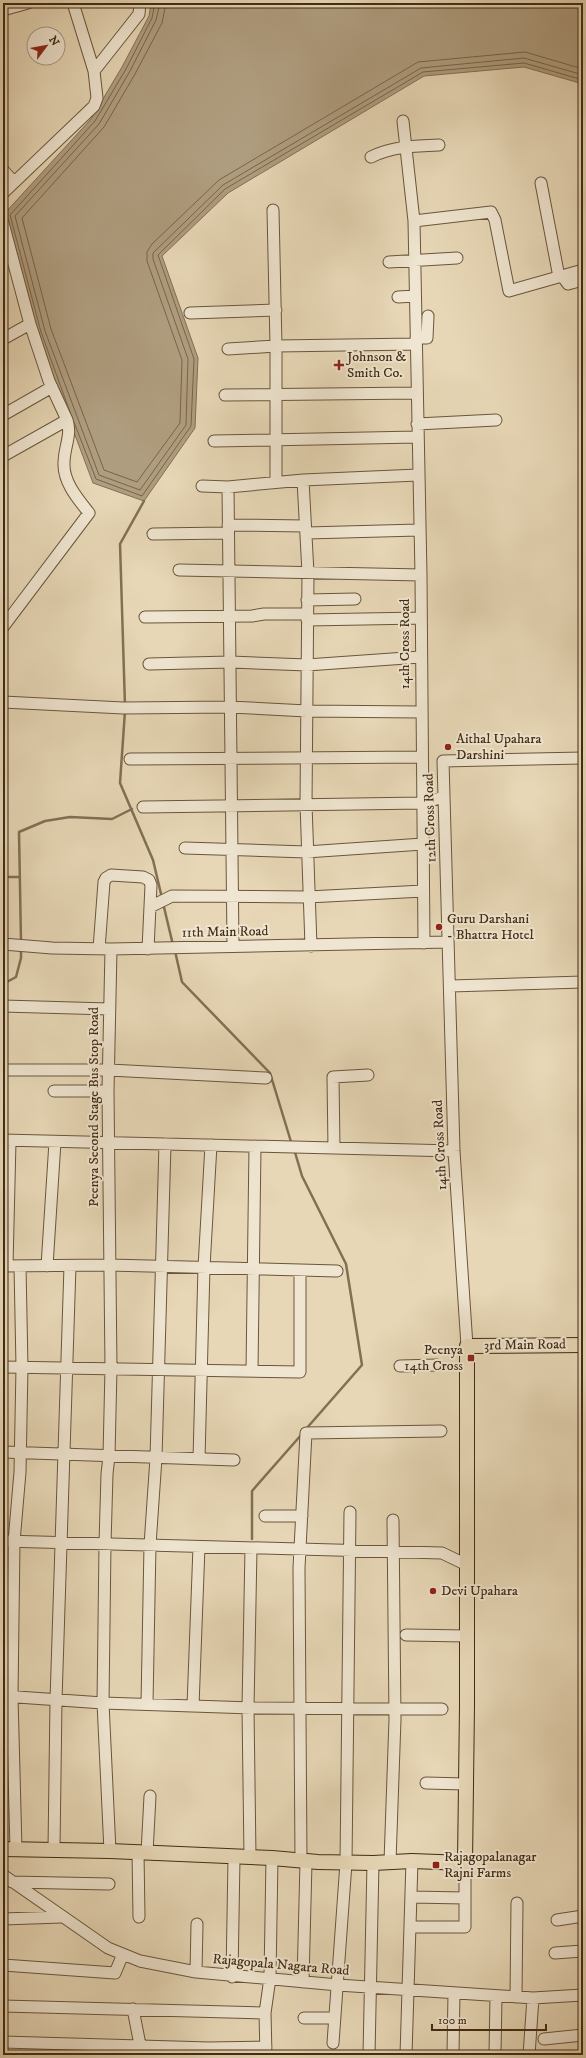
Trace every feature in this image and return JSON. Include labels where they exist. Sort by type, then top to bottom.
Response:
[{"type":"main road","name":"3rd Main Road","points":[[467,1346],[583,1345]]},
{"type":"main road","points":[[9,1849],[110,1851],[234,1858],[272,1858],[346,1863],[373,1863],[412,1860],[465,1863],[467,1346]]},
{"type":"street","points":[[3,192],[94,106],[97,98],[94,71],[74,3]]},
{"type":"street","points":[[94,71],[139,14],[140,3]]},
{"type":"street","points":[[3,10],[23,4]]},
{"type":"street","name":"14th Cross Road","points":[[404,121],[414,221],[415,261],[424,943]]},
{"type":"street","points":[[371,157],[389,150],[406,146],[439,145]]},
{"type":"street","points":[[3,170],[13,182]]},
{"type":"street","points":[[541,183],[561,277],[568,284],[583,280]]},
{"type":"street","points":[[273,210],[276,310],[276,482]]},
{"type":"street","points":[[414,221],[491,212],[495,220],[509,291],[583,270]]},
{"type":"street","points":[[3,224],[30,324],[52,387],[70,429],[63,464],[70,487],[89,513],[3,627]]},
{"type":"street","points":[[389,262],[457,258]]},
{"type":"street","points":[[398,297],[415,296]]},
{"type":"street","points":[[190,313],[276,310]]},
{"type":"street","points":[[228,349],[416,341],[427,338],[428,316]]},
{"type":"street","points":[[3,339],[30,324]]},
{"type":"street","points":[[3,415],[52,387]]},
{"type":"street","points":[[225,395],[417,393]]},
{"type":"street","points":[[3,456],[67,420]]},
{"type":"street","points":[[417,424],[496,420]]},
{"type":"street","points":[[214,441],[276,441],[417,437]]},
{"type":"street","points":[[202,486],[228,487],[303,480],[418,475]]},
{"type":"street","points":[[303,480],[308,573],[306,852],[311,946]]},
{"type":"street","points":[[228,487],[234,945]]},
{"type":"street","points":[[153,534],[228,529],[418,530]]},
{"type":"street","points":[[179,570],[420,575]]},
{"type":"street","points":[[307,600],[355,599]]},
{"type":"street","points":[[145,617],[229,615],[420,618]]},
{"type":"street","points":[[149,664],[230,662],[307,665],[420,657]]},
{"type":"street","points":[[3,702],[123,708],[230,707],[306,711],[421,712]]},
{"type":"street","points":[[130,760],[422,757]]},
{"type":"street","name":"12th Cross Road","points":[[448,942],[443,761],[583,758]]},
{"type":"street","points":[[143,807],[306,804],[422,804],[444,797]]},
{"type":"street","points":[[185,848],[306,852],[423,844]]},
{"type":"street","points":[[99,949],[106,878],[110,875],[143,877],[149,880],[151,884],[148,949]]},
{"type":"street","points":[[150,907],[172,896],[308,897],[423,891]]},
{"type":"street","name":"14th Cross Road","points":[[448,942],[454,1151],[467,1346]]},
{"type":"street","name":"11th Main Road","points":[[3,944],[99,949],[148,949],[234,945],[311,946],[448,942]]},
{"type":"street","name":"Peenya Second Stage Bus Stop Road","points":[[110,1851],[103,1703],[105,1544],[111,1368],[108,1265],[108,1070],[112,949]]},
{"type":"street","points":[[450,986],[583,982]]},
{"type":"street","points":[[3,1006],[109,1009]]},
{"type":"street","points":[[3,1070],[108,1070],[266,1078]]},
{"type":"street","points":[[334,1148],[333,1077],[368,1075]]},
{"type":"street","points":[[54,1091],[108,1091]]},
{"type":"street","points":[[337,1272],[253,1268],[108,1265],[5,1266],[6,1141],[454,1151]]},
{"type":"street","points":[[47,1266],[55,1142]]},
{"type":"street","points":[[147,1704],[150,1545],[156,1458],[166,1144]]},
{"type":"street","points":[[199,1459],[204,1267],[211,1145]]},
{"type":"street","points":[[252,1371],[254,1146]]},
{"type":"street","points":[[9,1849],[7,1696],[8,1542],[20,1452],[22,1367],[20,1266]]},
{"type":"street","points":[[54,1849],[56,1700],[68,1368],[70,1266]]},
{"type":"street","points":[[3,1367],[300,1372],[300,1270]]},
{"type":"street","points":[[400,1366],[437,1365]]},
{"type":"street","points":[[303,1982],[304,1861],[300,1708],[299,1568],[306,1433],[441,1431]]},
{"type":"street","points":[[3,1452],[234,1460]]},
{"type":"street","points":[[333,2043],[346,1863],[350,1512]]},
{"type":"street","points":[[265,1516],[302,1516]]},
{"type":"street","points":[[390,1862],[394,1709],[393,1520]]},
{"type":"street","points":[[8,1542],[442,1553],[467,1565]]},
{"type":"street","points":[[193,1706],[199,1547]]},
{"type":"street","points":[[250,1857],[248,1708],[251,1548]]},
{"type":"street","points":[[406,1635],[467,1636]]},
{"type":"street","points":[[7,1696],[103,1703],[248,1708],[348,1710],[442,1709]]},
{"type":"street","points":[[426,1783],[465,1784]]},
{"type":"street","points":[[139,1917],[143,1853],[150,1796]]},
{"type":"street","points":[[232,1976],[234,1858]]},
{"type":"street","points":[[3,2042],[141,2050],[209,2048],[266,2051],[265,2014],[270,1978],[272,1858]]},
{"type":"street","points":[[406,2055],[412,1860]]},
{"type":"street","points":[[369,2055],[373,1863]]},
{"type":"street","points":[[411,1927],[465,1927],[465,1863]]},
{"type":"street","name":"Rajagopala Nagara Road","points":[[3,1875],[8,1882],[108,1948],[140,1961],[196,1972],[338,1985],[532,1998],[583,1996]]},
{"type":"street","points":[[8,1882],[109,1884]]},
{"type":"street","points":[[411,1897],[465,1898]]},
{"type":"street","points":[[516,1997],[517,1903]]},
{"type":"street","points":[[557,1920],[583,1916]]},
{"type":"street","points":[[3,1919],[61,1917]]},
{"type":"street","points":[[196,1972],[197,1924]]},
{"type":"street","points":[[555,1953],[583,1951]]},
{"type":"street","points":[[3,1965],[115,1973],[123,1954]]},
{"type":"street","points":[[453,2055],[454,1993]]},
{"type":"street","points":[[495,2055],[496,1996]]},
{"type":"street","points":[[530,2055],[532,1998]]},
{"type":"street","points":[[3,2006],[265,2014]]},
{"type":"street","points":[[133,2010],[141,2050]]},
{"type":"street","points":[[304,2018],[335,2018]]},
{"type":"street","points":[[544,2039],[583,2035]]},
{"type":"water","points":[[151,3],[583,3],[583,84],[524,67],[424,76],[228,193],[162,256],[198,358],[195,428],[144,501],[93,483],[37,334],[5,213],[91,119],[122,67],[149,16]]},
{"type":"waterway","points":[[125,706],[120,544],[144,501]]},
{"type":"waterway","points":[[125,711],[120,783],[153,860],[162,898]]},
{"type":"waterway","points":[[21,942],[19,832],[45,821],[70,817],[112,819],[132,809]]},
{"type":"waterway","points":[[3,877],[20,877]]},
{"type":"waterway","points":[[163,903],[173,945]]},
{"type":"waterway","points":[[3,984],[16,977],[21,958],[21,949]]},
{"type":"waterway","points":[[175,951],[182,982],[270,1073],[292,1145]]},
{"type":"waterway","points":[[294,1149],[302,1176],[346,1264],[362,1365],[306,1429]]},
{"type":"waterway","points":[[252,1539],[252,1491],[302,1434]]},
{"type":"place","name":"Johnson & Smith Co.","points":[[339,365]]},
{"type":"place","name":"Aithal Upahara Darshini","points":[[448,747]]},
{"type":"place","name":"Guru Darshani - Bhattra Hotel","points":[[439,927]]},
{"type":"place","name":"Peenya 14th Cross","points":[[471,1358]]},
{"type":"place","name":"Devi Upahara","points":[[433,1591]]},
{"type":"place","name":"Rajagopalanagar Rajni Farms","points":[[436,1865]]}]
